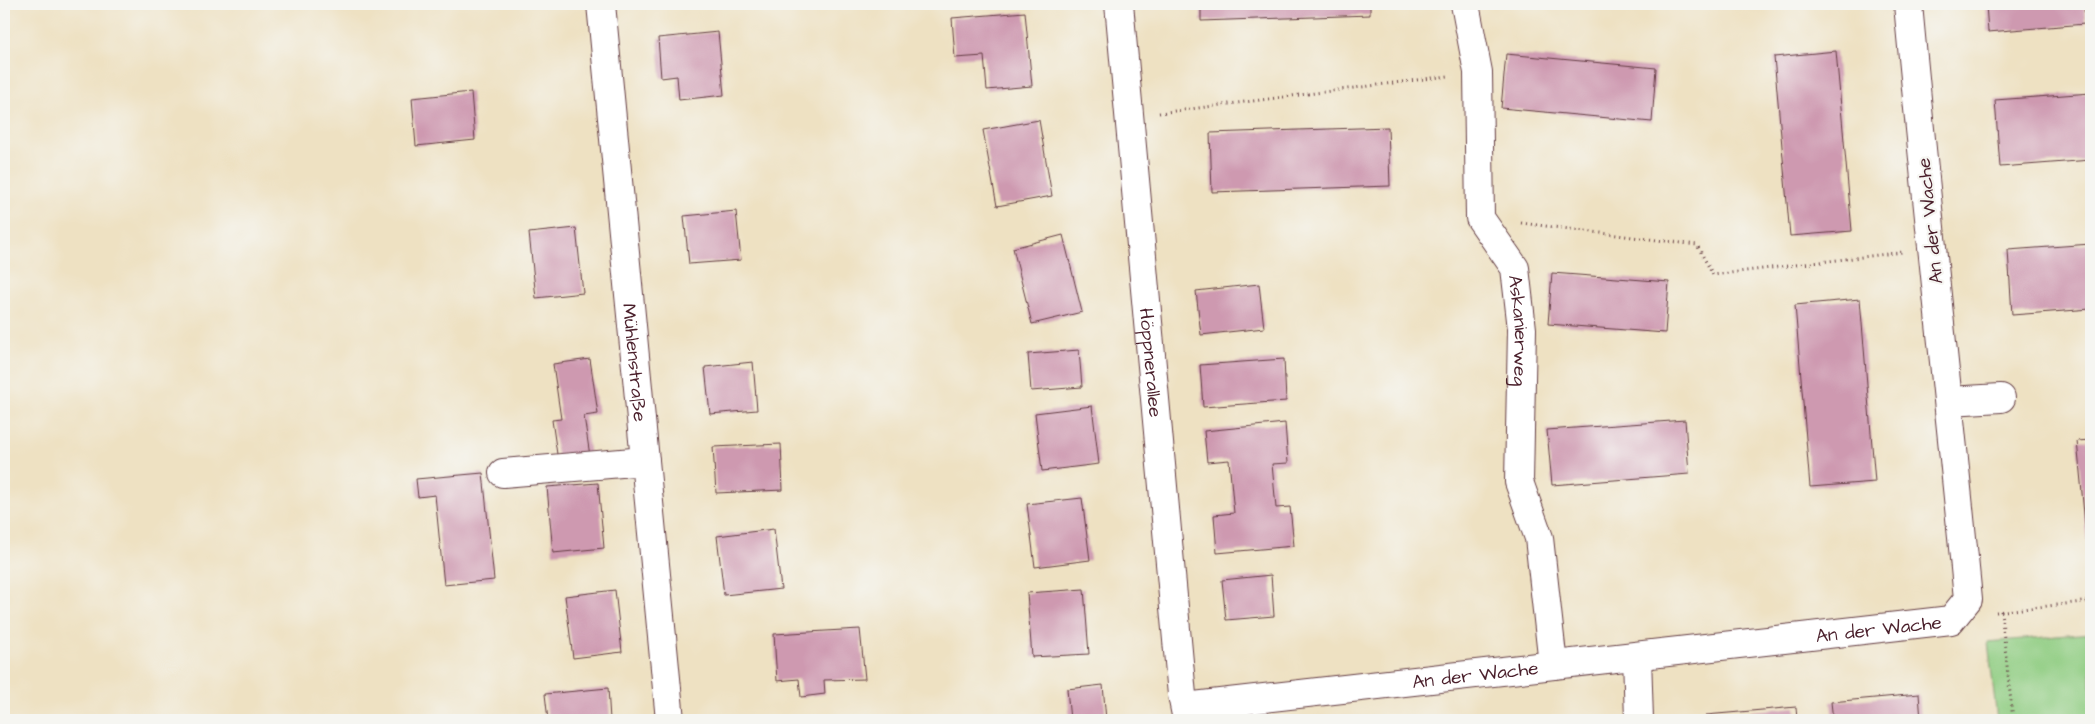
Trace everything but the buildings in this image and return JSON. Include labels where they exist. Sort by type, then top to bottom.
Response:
[{"type":"street","name":"Mühlenstraße","points":[[601,4],[670,720]]},
{"type":"street","name":"Höppnerallee","points":[[1119,4],[1180,675],[1186,714]]},
{"type":"street","points":[[1465,4],[1478,72],[1480,218]]},
{"type":"street","name":"An der Wache","points":[[1186,714],[1553,665],[1951,620],[1968,599],[1949,401],[1930,248],[1908,4]]},
{"type":"street","name":"Askanierweg","points":[[1480,218],[1516,268],[1522,329],[1519,482],[1540,538],[1553,665]]},
{"type":"street","points":[[1949,401],[2001,398]]},
{"type":"street","points":[[503,474],[645,461]]},
{"type":"street","points":[[1637,656],[1639,720]]},
{"type":"path","points":[[1129,117],[1478,72]]},
{"type":"path","points":[[1480,218],[1697,245],[1713,275],[1930,248]]},
{"type":"path","points":[[2013,720],[2001,611],[2091,601]]},
{"type":"green space","points":[[2091,633],[2091,720],[1997,720],[1988,642]]}]
